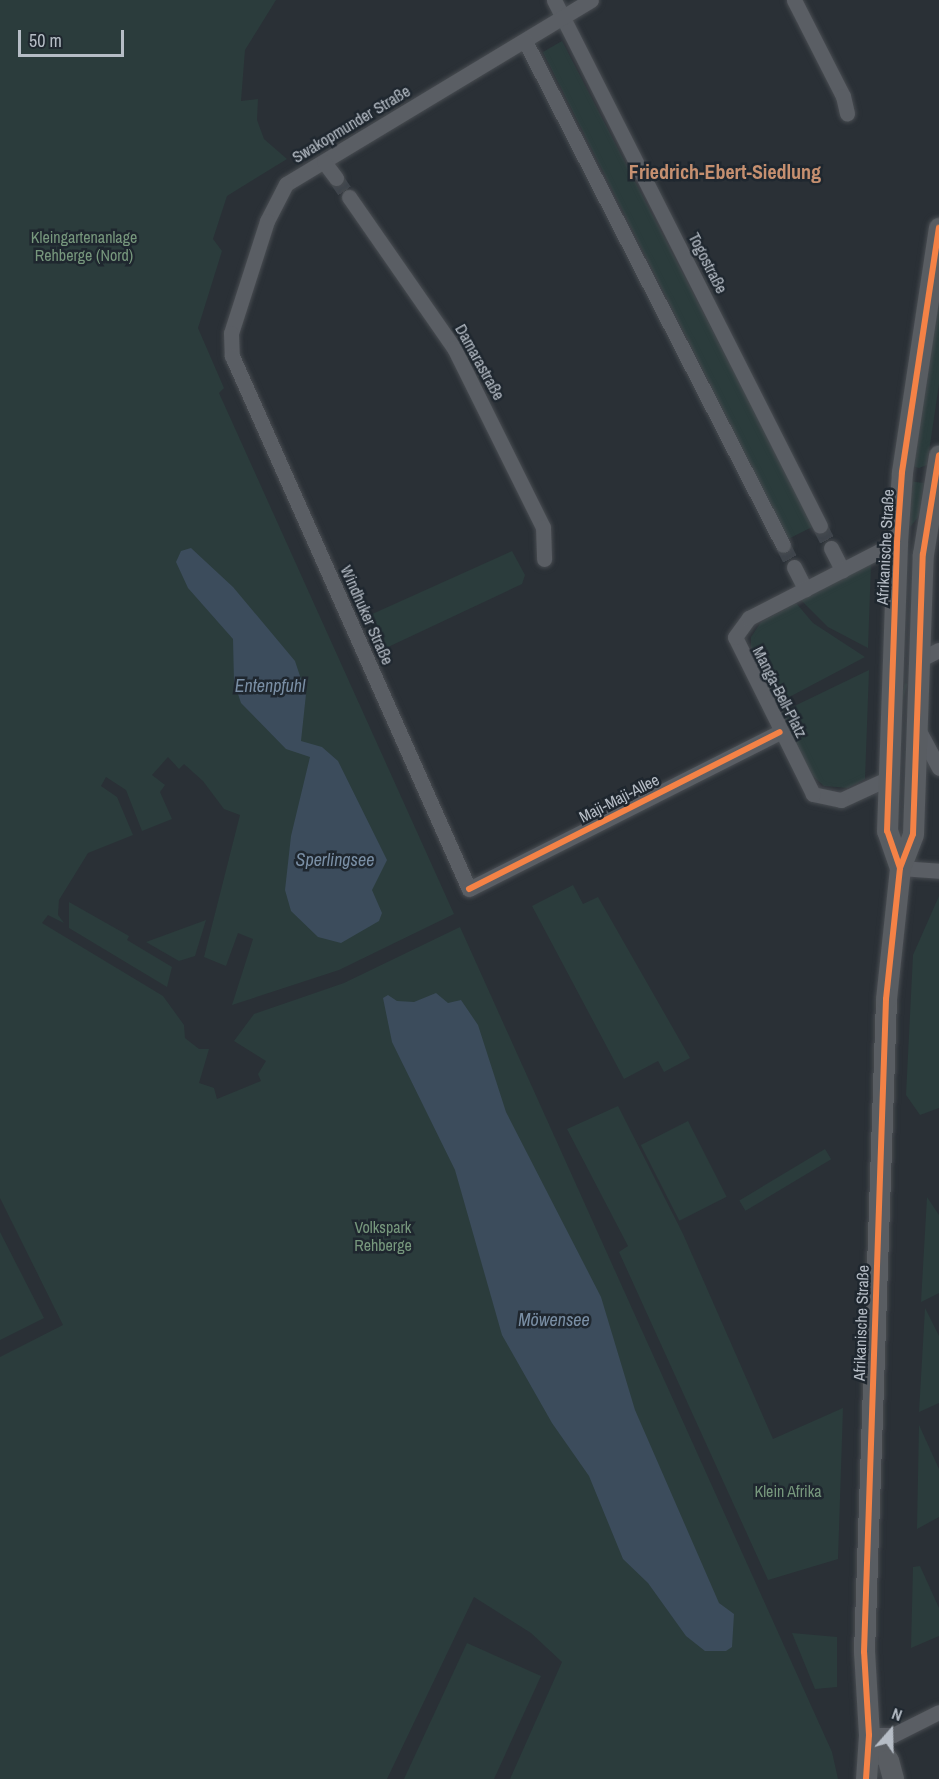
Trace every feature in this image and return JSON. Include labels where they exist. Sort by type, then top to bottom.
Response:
[{"type":"street","name":"Togostraße","points":[[554,0],[820,526]]},
{"type":"street","name":"Swakopmunder Straße","points":[[232,356],[231,333],[274,202],[286,184],[591,0]]},
{"type":"street","points":[[794,0],[843,96],[847,114]]},
{"type":"street","points":[[525,41],[783,545]]},
{"type":"street","points":[[324,162],[336,178]]},
{"type":"street","name":"Damarastraße","points":[[349,197],[454,348],[543,527],[544,559]]},
{"type":"street","name":"Afrikanische Straße","points":[[900,868],[887,831],[897,542],[902,472],[939,228]]},
{"type":"street","name":"Windhuker Straße","points":[[232,356],[469,889]]},
{"type":"street","name":"Afrikanische Straße","points":[[866,1779],[869,1736],[864,1652],[887,987],[900,868],[913,834],[932,759],[918,729],[919,660],[939,455]]},
{"type":"street","name":"Afrikanische Straße","points":[[902,472],[936,477]]},
{"type":"street","name":"Afrikanische Straße","points":[[897,542],[934,522]]},
{"type":"street","name":"Manga-Bell-Platz","points":[[889,778],[841,800],[819,798],[780,732],[735,637],[749,618],[897,542]]},
{"type":"street","points":[[831,548],[842,570]]},
{"type":"street","points":[[794,567],[805,589]]},
{"type":"street","points":[[893,672],[939,650]]},
{"type":"street","name":"Maji-Maji-Allee","points":[[469,889],[780,732]]},
{"type":"street","points":[[889,778],[932,759]]},
{"type":"street","points":[[900,868],[939,871]]},
{"type":"street","points":[[869,1736],[893,1735],[939,1712]]},
{"type":"street","points":[[869,1736],[888,1760],[893,1779]]},
{"type":"green space","name":"Volkspark Rehberge","points":[[0,0],[276,0],[245,50],[241,101],[258,99],[257,120],[264,139],[287,159],[227,196],[213,239],[222,251],[198,328],[224,388],[219,393],[454,914],[339,970],[232,1005],[253,939],[238,933],[226,966],[204,957],[240,815],[224,809],[203,781],[184,764],[179,769],[168,757],[152,775],[165,785],[160,792],[172,819],[142,831],[126,790],[106,777],[101,786],[117,797],[133,835],[88,853],[59,900],[58,915],[64,923],[48,915],[42,923],[163,996],[184,1025],[185,1038],[199,1049],[209,1049],[199,1083],[214,1088],[217,1099],[261,1081],[258,1074],[266,1061],[234,1041],[254,1014],[344,983],[460,927],[832,1752],[838,1779],[510,1779],[562,1662],[531,1633],[474,1597],[387,1779],[0,1779],[0,1357],[63,1325],[0,1198]]},
{"type":"green space","points":[[562,41],[814,526],[788,539],[543,52]]},
{"type":"green space","points":[[939,263],[939,384],[927,465],[919,468],[912,466]]},
{"type":"green space","points":[[908,481],[924,483],[919,516],[910,527]]},
{"type":"green space","points":[[512,551],[525,575],[522,584],[386,648],[370,615]]},
{"type":"green space","points":[[871,564],[868,648],[828,627],[801,600]]},
{"type":"green space","points":[[796,603],[813,623],[865,657],[776,704],[751,656],[751,637],[761,622]]},
{"type":"green space","points":[[869,670],[865,779],[848,788],[824,786],[812,775],[780,713]]},
{"type":"green space","points":[[905,683],[908,684],[883,759],[881,758]]},
{"type":"green space","points":[[573,885],[583,904],[598,897],[690,1058],[664,1072],[658,1061],[624,1079],[532,906]]},
{"type":"green space","points":[[939,896],[939,1108],[920,1115],[906,1095],[913,955]]},
{"type":"green space","points":[[69,902],[129,936],[127,940],[172,967],[167,987],[69,928]]},
{"type":"green space","points":[[206,920],[195,956],[179,961],[146,942]]},
{"type":"green space","name":"Klein Afrika","points":[[618,1106],[683,1234],[773,1439],[843,1408],[838,1559],[768,1580],[619,1252],[628,1246],[567,1129]]},
{"type":"green space","points":[[688,1121],[727,1197],[679,1221],[641,1145]]},
{"type":"green space","points":[[825,1149],[831,1159],[745,1211],[739,1201]]},
{"type":"green space","points":[[927,1197],[939,1215],[939,1293],[921,1302]]},
{"type":"green space","points":[[0,1232],[44,1318],[0,1340]]},
{"type":"green space","points":[[925,1308],[939,1336],[939,1403],[919,1412]]},
{"type":"green space","points":[[919,1425],[939,1469],[939,1517],[917,1529]]},
{"type":"green space","points":[[920,1566],[939,1608],[939,1636],[911,1648],[913,1567]]},
{"type":"green space","points":[[792,1633],[837,1637],[837,1687],[815,1689]]},
{"type":"green space","points":[[467,1643],[541,1676],[494,1779],[404,1779]]},
{"type":"water","points":[[191,548],[233,587],[295,661],[306,694],[301,741],[322,747],[338,761],[387,860],[372,890],[382,913],[379,921],[341,943],[318,937],[291,911],[285,890],[291,836],[310,757],[286,749],[241,703],[234,682],[233,639],[188,588],[176,562],[181,551]]},
{"type":"water","name":"Möwensee","points":[[436,993],[448,1003],[461,1000],[478,1025],[506,1112],[601,1297],[635,1410],[719,1603],[734,1614],[732,1647],[726,1651],[705,1651],[686,1636],[648,1583],[623,1559],[589,1476],[552,1423],[502,1335],[455,1170],[392,1042],[383,998],[388,995],[397,1001],[414,1002]]},
{"type":"tunnel","points":[[336,178],[349,197]]},
{"type":"tunnel","points":[[820,526],[831,548]]},
{"type":"tunnel","points":[[783,545],[794,567]]},
{"type":"cycle path","points":[[900,868],[887,831],[897,542],[902,472],[939,228]]},
{"type":"cycle path","points":[[866,1779],[869,1735],[864,1652],[886,999],[900,868],[913,834],[923,554],[939,455]]},
{"type":"cycle path","points":[[469,889],[780,732]]},
{"type":"district","name":"Friedrich-Ebert-Siedlung","points":[[725,171]]},
{"type":"park label","name":"Kleingartenanlage Rehberge (Nord)","points":[[84,246]]},
{"type":"water label","name":"Entenpfuhl","points":[[270,686]]},
{"type":"water label","name":"Sperlingsee","points":[[335,860]]}]
